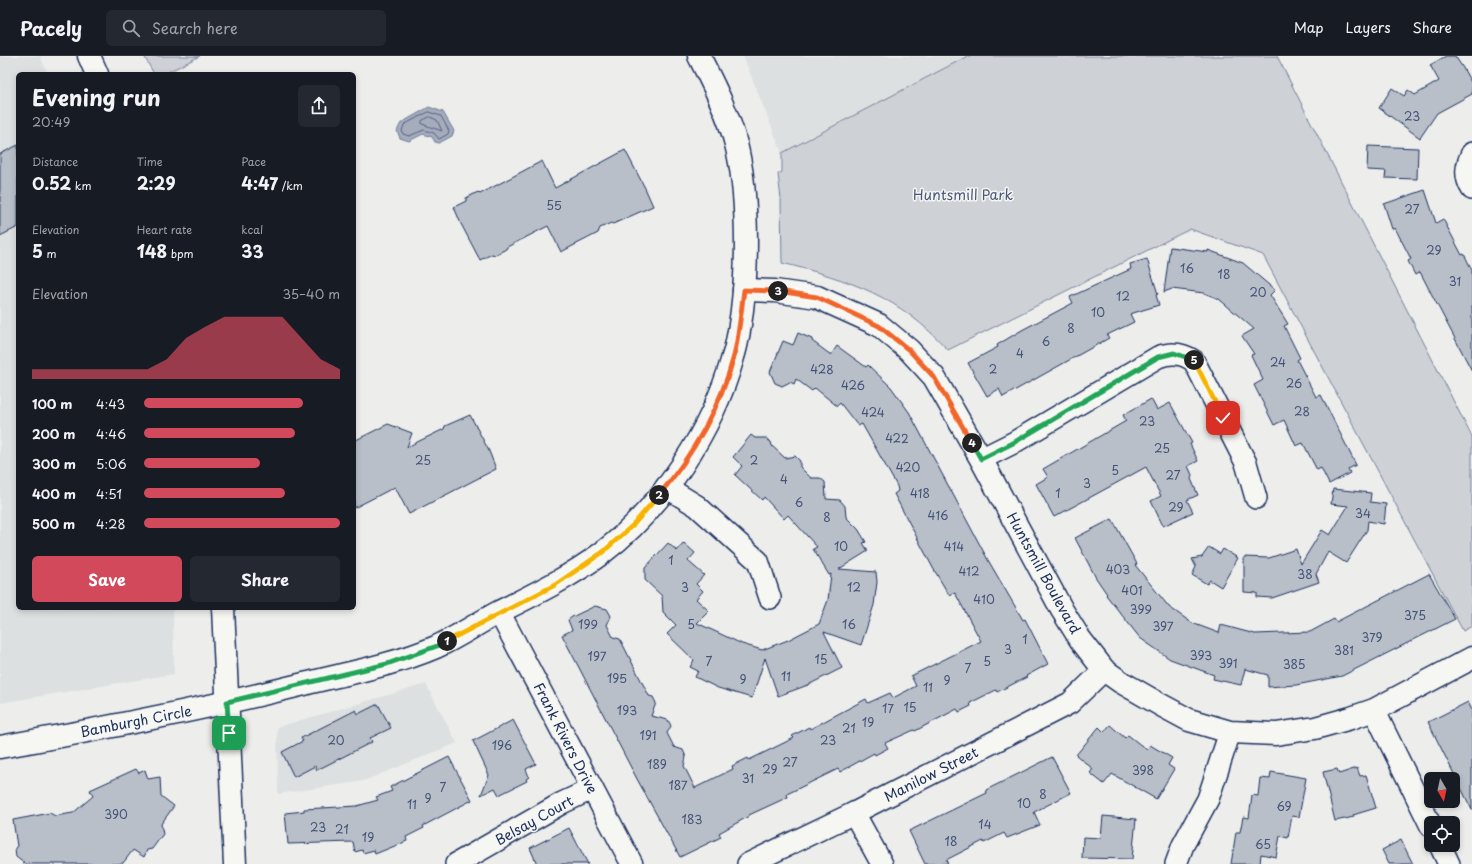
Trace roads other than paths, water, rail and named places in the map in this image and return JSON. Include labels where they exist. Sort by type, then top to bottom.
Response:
[{"type":"street","points":[[89,56],[96,72]]},
{"type":"street","name":"Bamburgh Circle","points":[[0,747],[227,702],[387,664],[437,646],[499,612],[555,585],[603,552],[633,525],[666,487],[686,459],[709,419],[721,393],[738,336],[744,290],[744,193],[736,144],[722,103],[699,56]]},
{"type":"street","points":[[1472,153],[1466,165],[1468,181],[1472,189]]},
{"type":"street","name":"Huntsmill Boulevard","points":[[744,290],[775,291],[817,297],[879,326],[909,350],[934,377],[981,459],[1062,610],[1080,639],[1104,670],[1121,682],[1184,717],[1230,732],[1276,734],[1315,728],[1374,710],[1472,658]]},
{"type":"street","points":[[981,459],[1013,443],[1158,357],[1174,353],[1194,360],[1246,463],[1256,498]]},
{"type":"street","points":[[666,487],[697,506],[758,561],[770,598]]},
{"type":"street","points":[[223,610],[235,864]]},
{"type":"street","name":"Frank Rivers Drive","points":[[499,612],[632,864]]},
{"type":"street","name":"Manilow Street","points":[[748,864],[854,813],[1070,703],[1104,670]]},
{"type":"street","points":[[1374,710],[1426,816]]},
{"type":"street","points":[[1176,864],[1183,845],[1208,799],[1230,732]]},
{"type":"street","name":"Belsay Court","points":[[456,864],[562,803],[592,789]]},
{"type":"street","points":[[854,813],[882,864]]},
{"type":"street","points":[[1443,852],[1449,864]]},
{"type":"water","points":[[429,107],[443,112],[454,131],[452,136],[439,143],[435,142],[432,137],[423,134],[409,141],[400,138],[397,131],[401,123]]},
{"type":"park label","name":"Huntsmill Park","points":[[963,194]]}]
